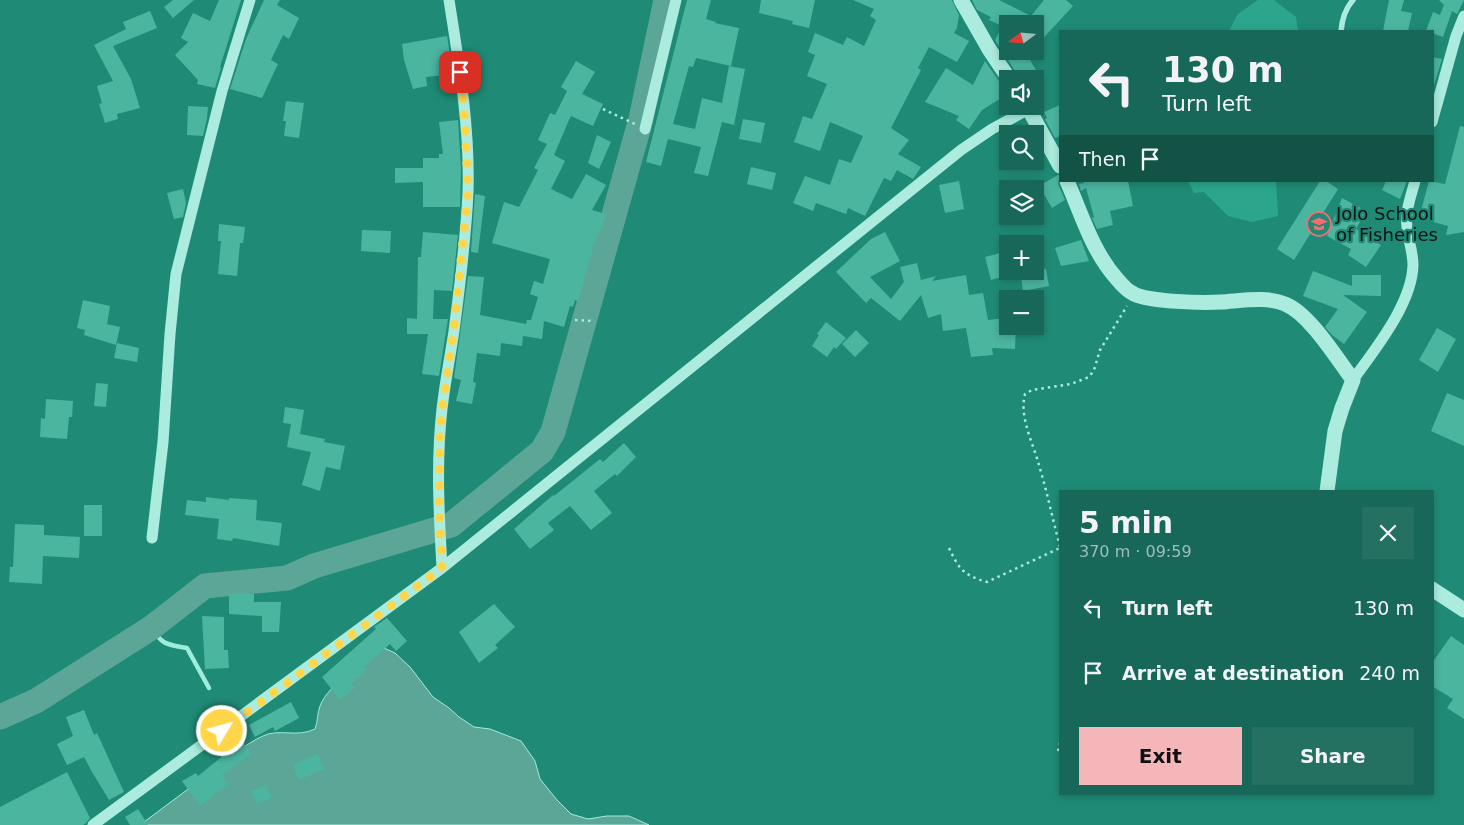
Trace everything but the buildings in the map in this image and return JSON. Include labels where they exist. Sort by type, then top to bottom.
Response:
[{"type":"street","points":[[152,538],[163,442],[168,353],[176,274],[222,91],[250,0]]},
{"type":"street","points":[[442,568],[438,456],[442,408],[454,329],[468,191],[465,124],[458,55],[449,0]]},
{"type":"street","points":[[640,127],[676,0]]},
{"type":"street","points":[[961,0],[1003,70]]},
{"type":"street","points":[[1434,115],[1456,36],[1464,16]]},
{"type":"street","points":[[93,825],[442,568],[961,150],[1016,115]]},
{"type":"street","points":[[1032,115],[1059,164]]},
{"type":"street","points":[[1067,182],[1097,251],[1109,270],[1125,288],[1134,294],[1155,300],[1270,301],[1285,304],[1297,311],[1311,324],[1353,380]]},
{"type":"street","points":[[1327,490],[1335,431],[1353,380],[1394,319],[1407,293],[1413,264],[1406,219],[1415,182]]},
{"type":"street","points":[[1434,590],[1464,610]]},
{"type":"lane","points":[[1341,30],[1345,13],[1353,0]]},
{"type":"path","points":[[603,109],[640,127]]},
{"type":"path","points":[[1059,543],[1039,464],[1025,421],[1025,394],[1032,390],[1071,384],[1089,377],[1094,370],[1100,350],[1134,294]]},
{"type":"path","points":[[575,320],[593,321]]},
{"type":"path","points":[[949,548],[958,567],[965,574],[986,582],[1059,547]]},
{"type":"path","points":[[1058,751],[1059,747]]},
{"type":"green space","points":[[1258,0],[1274,0],[1296,17],[1298,30],[1230,30],[1238,14]]},
{"type":"green space","points":[[1188,182],[1276,182],[1278,216],[1252,222],[1228,216],[1204,192],[1194,193]]},
{"type":"water","points":[[384,648],[395,653],[410,667],[433,697],[459,717],[474,727],[490,729],[521,741],[535,761],[540,779],[571,814],[588,819],[607,816],[629,816],[649,825],[140,825],[256,739],[269,734],[302,733],[315,729],[318,712],[324,698],[348,674]]},
{"type":"waterway","points":[[0,717],[36,701],[151,628],[205,586],[287,578],[314,566],[451,525],[542,451],[553,432],[641,119],[666,0]]},
{"type":"waterway","points":[[151,628],[166,643],[187,648],[209,688]]},
{"type":"place","name":"Jolo School of Fisheries","points":[[1319,224]]},
{"type":"route","points":[[222,731],[442,568],[438,456],[442,408],[454,329],[468,191],[465,124],[460,72]]}]
